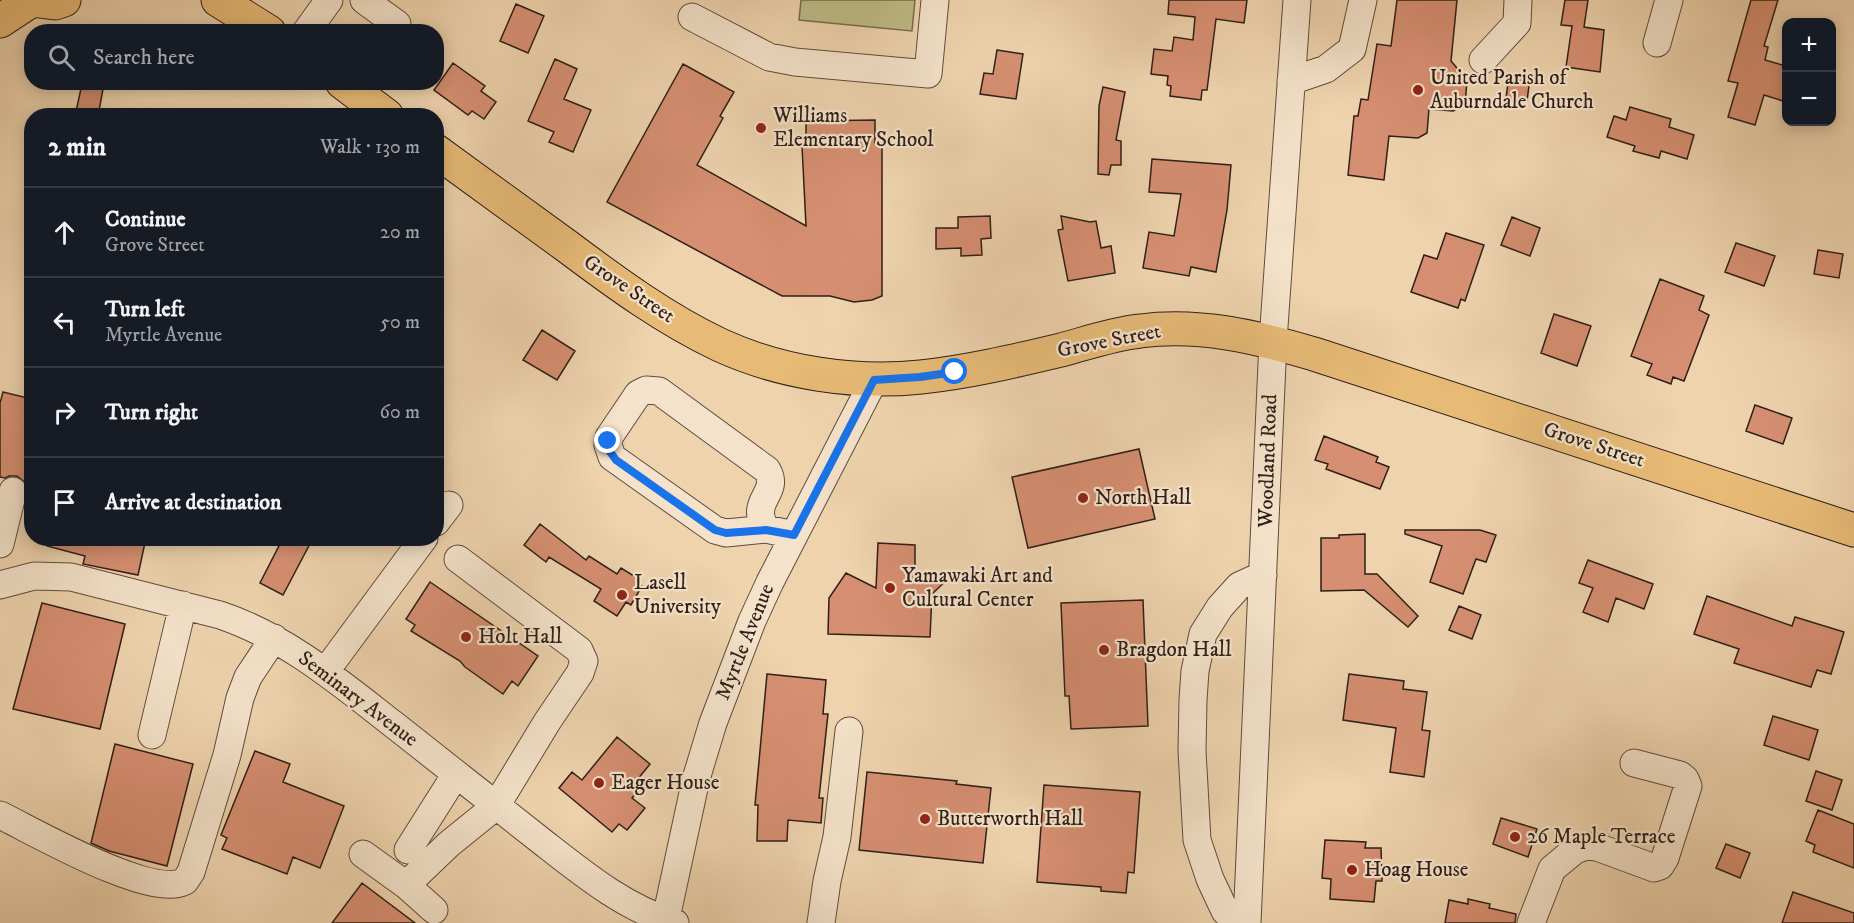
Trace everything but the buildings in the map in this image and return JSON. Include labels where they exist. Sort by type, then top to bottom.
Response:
[{"type":"main road","points":[[0,21],[32,0],[55,3],[64,0]]},
{"type":"main road","points":[[218,0],[256,24]]},
{"type":"main road","points":[[353,90],[376,108]]},
{"type":"main road","name":"Grove Street","points":[[444,157],[636,297],[721,345],[772,363],[819,374],[874,380],[920,377],[955,372],[1147,330],[1193,329],[1222,332],[1273,341],[1854,530]]},
{"type":"street","points":[[312,24],[329,0]]},
{"type":"street","points":[[364,0],[397,24]]},
{"type":"street","points":[[692,17],[769,57],[795,62],[928,74],[935,0]]},
{"type":"street","name":"Woodland Road","points":[[1247,923],[1273,341],[1297,0]]},
{"type":"street","points":[[1291,81],[1326,69],[1352,49],[1363,0]]},
{"type":"street","points":[[1483,60],[1517,23],[1518,0]]},
{"type":"street","points":[[1657,43],[1669,0]]},
{"type":"street","name":"Myrtle Avenue","points":[[668,922],[696,779],[713,723],[752,621],[874,380]]},
{"type":"street","points":[[766,530],[760,518],[760,511],[771,486],[771,477],[767,470],[659,391],[646,390],[638,394],[609,436],[608,445],[612,457],[715,530],[726,533],[766,530],[794,535]]},
{"type":"street","points":[[0,544],[13,491]]},
{"type":"street","points":[[325,672],[418,546]]},
{"type":"street","points":[[406,885],[449,844],[496,806],[584,666],[579,650],[458,560]]},
{"type":"street","points":[[1238,923],[1225,911],[1210,879],[1197,840],[1192,752],[1193,700],[1203,634],[1220,607],[1239,586],[1263,575]]},
{"type":"street","name":"Seminary Avenue","points":[[0,585],[33,576],[71,577],[244,623],[274,638],[325,672],[576,869],[618,898],[668,922]]},
{"type":"street","points":[[152,735],[183,605]]},
{"type":"street","points":[[0,815],[108,868],[139,879],[170,885],[185,881],[191,872],[227,755],[240,698],[248,677],[274,638]]},
{"type":"street","points":[[821,923],[837,837],[849,731]]},
{"type":"street","points":[[1532,921],[1552,869],[1575,850],[1586,846],[1597,848],[1654,868],[1660,866],[1665,858],[1688,786],[1680,775],[1634,763]]},
{"type":"street","points":[[408,850],[456,774]]},
{"type":"street","points":[[363,854],[406,885],[434,910]]},
{"type":"shaded area","points":[[801,0],[915,0],[912,31],[799,20]]},
{"type":"place","name":"United Parish of Auburndale Church","points":[[1418,90]]},
{"type":"place","name":"Williams Elementary School","points":[[761,128]]},
{"type":"place","name":"North Hall","points":[[1083,498]]},
{"type":"place","name":"Yamawaki Art and Cultural Center","points":[[890,588]]},
{"type":"place","name":"Lasell University","points":[[622,595]]},
{"type":"place","name":"Holt Hall","points":[[466,637]]},
{"type":"place","name":"Bragdon Hall","points":[[1104,650]]},
{"type":"place","name":"Eager House","points":[[599,783]]},
{"type":"place","name":"Butterworth Hall","points":[[925,819]]},
{"type":"place","name":"26 Maple Terrace","points":[[1515,837]]},
{"type":"place","name":"Hoag House","points":[[1352,870]]},
{"type":"route","points":[[608,441],[608,449],[612,457],[715,530],[726,533],[766,530],[794,535],[874,380],[955,372]]}]
